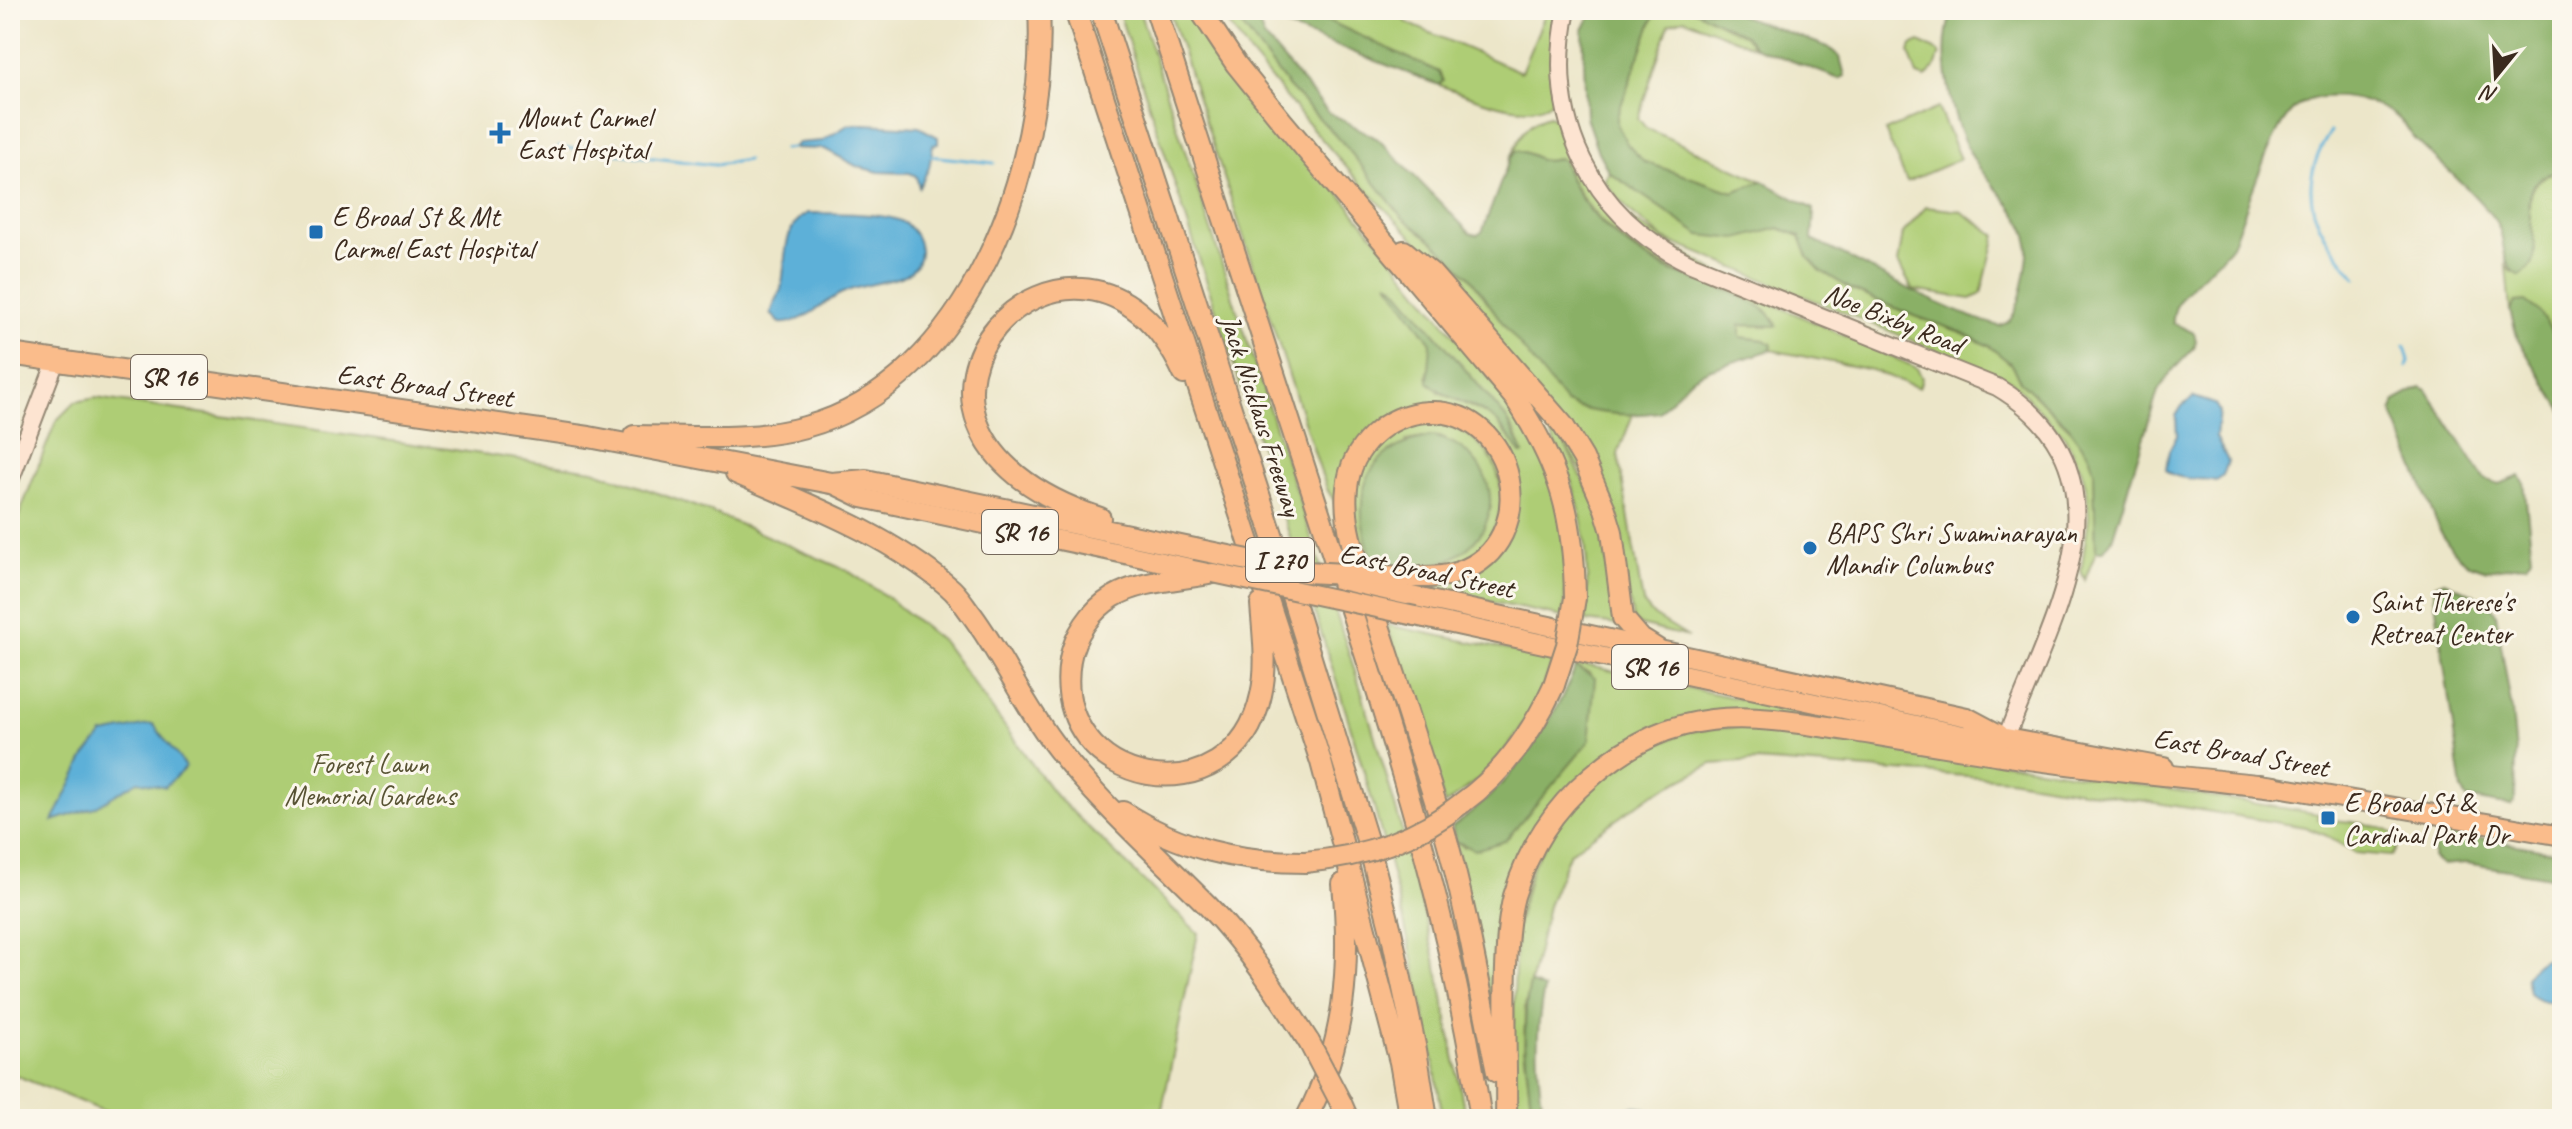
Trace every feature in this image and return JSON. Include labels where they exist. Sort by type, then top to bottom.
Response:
[{"type":"highway","points":[[589,437],[759,435],[805,427],[850,410],[892,383],[911,366],[944,327],[972,285],[991,251],[1014,197],[1035,108],[1039,10]]},
{"type":"highway","points":[[1075,10],[1321,762],[1400,1062],[1410,1119]]},
{"type":"highway","name":"Jack Nicklaus Freeway","points":[[1101,10],[1282,565],[1369,846],[1394,946],[1427,1119]]},
{"type":"highway","name":"Jack Nicklaus Freeway","points":[[1156,10],[1366,653],[1419,826],[1457,986],[1481,1119]]},
{"type":"highway","points":[[1081,776],[1124,813],[1146,827],[1191,847],[1239,859],[1305,862],[1360,854],[1388,845],[1427,828],[1462,803],[1500,770],[1524,740],[1554,685],[1567,645],[1575,598],[1575,549],[1566,501],[1557,474],[1532,424],[1515,398],[1236,64],[1200,10]]},
{"type":"highway","points":[[1363,217],[1431,273],[1563,425],[1583,458],[1605,509],[1612,532],[1623,618],[1641,639],[1657,649]]},
{"type":"highway","points":[[1195,549],[1080,511],[1022,480],[991,449],[978,424],[972,385],[978,359],[996,325],[1037,296],[1073,289],[1107,294],[1142,314],[1166,342],[1215,441]]},
{"type":"highway","name":"East Broad Street","points":[[10,354],[589,437],[831,483],[866,480],[1306,572],[1406,586],[1461,571],[1477,562],[1491,550],[1509,514],[1509,473],[1501,457],[1479,429],[1462,419],[1426,412],[1406,417],[1377,431],[1357,454],[1348,480],[1346,501],[1359,561],[1444,831],[1506,1119]]},
{"type":"highway","points":[[703,458],[853,524],[905,554],[952,589],[991,641],[1056,746],[1128,829],[1242,944],[1272,983],[1309,1042],[1345,1111]]},
{"type":"highway","points":[[1213,573],[1127,589],[1098,608],[1077,634],[1067,679],[1070,703],[1089,741],[1120,766],[1157,777],[1202,770],[1226,757],[1244,736],[1257,712],[1264,675],[1260,576]]},
{"type":"highway","points":[[1506,1119],[1507,958],[1513,900],[1523,870],[1550,819],[1566,799],[1626,749],[1660,733],[1691,722],[1757,717],[2018,758],[2274,787]]},
{"type":"highway","points":[[1306,1119],[1331,1060],[1344,999],[1346,916],[1338,825]]},
{"type":"main road","name":"East Broad Street","points":[[831,483],[862,498],[1963,735],[2006,738],[2562,836]]},
{"type":"main road","name":"East Broad Street","points":[[1406,586],[1657,649],[1967,717],[2006,738]]},
{"type":"street","name":"Noe Bixby Road","points":[[1567,10],[1559,68],[1569,127],[1584,163],[1599,187],[1632,226],[1663,250],[1691,264],[1997,387],[2035,414],[2056,441],[2074,486],[2077,506],[2074,551],[2065,584],[2006,738]]},
{"type":"street","points":[[10,481],[56,361]]},
{"type":"green space","points":[[1118,10],[1139,10],[1363,696],[1411,861],[1439,976],[1466,1119],[1443,1119],[1412,958],[1372,800],[1325,644]]},
{"type":"green space","points":[[1169,10],[1191,10],[1502,394],[1534,440],[1551,482],[1562,527],[1566,572],[1563,617],[1428,589],[1428,586],[1446,583],[1516,517],[1476,420],[1387,418],[1337,505],[1320,470]],"holes":[[[1389,283],[1394,285],[1507,419],[1523,454],[1496,421],[1439,392],[1427,377],[1433,350],[1431,343]]]},
{"type":"green space","points":[[1219,10],[1230,10],[1289,87],[1344,144],[1403,218],[1434,242],[1470,277],[1507,329],[1578,408],[1633,414],[1618,454],[1643,603],[1654,616],[1688,637],[1640,625],[1633,620],[1615,519],[1480,319],[1435,260],[1361,184],[1299,113],[1250,54]]},
{"type":"green space","points":[[1230,10],[1305,10],[1439,72],[1443,81],[1439,85],[1274,22],[1263,21],[1260,27],[1264,37],[1328,112],[1378,139],[1470,233],[1477,235],[1482,232],[1510,158],[1516,151],[1547,161],[1559,158],[1579,196],[1591,211],[1635,251],[1669,270],[1760,306],[1777,326],[1740,325],[1740,337],[1764,340],[1772,344],[1771,350],[1708,370],[1691,379],[1659,412],[1611,414],[1566,403],[1470,277],[1434,242],[1403,218],[1344,144],[1289,87]]},
{"type":"green space","points":[[1305,10],[1396,10],[1407,23],[1521,72],[1547,10],[1559,10],[1552,63],[1555,97],[1545,105],[1532,109],[1499,105],[1465,95],[1439,85],[1442,81],[1438,72]]},
{"type":"green space","points":[[1593,10],[1656,10],[1617,116],[1617,124],[1627,144],[1644,162],[1733,192],[1762,181],[1814,209],[1812,240],[1927,298],[1999,326],[2009,321],[2018,304],[2027,264],[2028,240],[2016,213],[1976,163],[1953,109],[1946,46],[1953,10],[2562,10],[2562,174],[2543,176],[2532,188],[2529,208],[2535,252],[2532,264],[2520,276],[2508,265],[2494,219],[2397,117],[2369,103],[2341,97],[2313,99],[2291,112],[2282,123],[2258,175],[2232,245],[2186,292],[2174,312],[2173,323],[2194,333],[2194,348],[2158,391],[2112,539],[2103,551],[2096,551],[2094,472],[2090,457],[2069,427],[2021,382],[2010,363],[1989,346],[1853,290],[1821,271],[1808,257],[1800,236],[1779,228],[1737,239],[1700,235],[1609,172],[1598,152],[1586,117],[1583,30]]},
{"type":"green space","points":[[1656,10],[1694,10],[1745,35],[1755,47],[1684,19],[1669,24],[1638,118],[1646,128],[1762,181],[1733,192],[1644,162],[1627,144],[1617,124],[1617,116]]},
{"type":"green space","points":[[1694,10],[1726,10],[1828,47],[1840,57],[1845,76],[1839,79],[1755,47],[1745,35]]},
{"type":"green space","points":[[1920,42],[1940,53],[1935,68],[1925,78],[1917,75],[1909,53],[1911,46]]},
{"type":"green space","points":[[1938,108],[1960,159],[1907,182],[1885,131]]},
{"type":"green space","points":[[1548,116],[1560,123],[1571,153],[1601,201],[1753,295],[1917,368],[1922,378],[1919,388],[1872,370],[1771,350],[1772,344],[1764,340],[1740,337],[1740,325],[1777,326],[1775,320],[1765,309],[1668,268],[1625,242],[1587,204],[1559,158],[1547,161],[1516,151],[1510,158],[1528,127]]},
{"type":"green space","points":[[1609,172],[1700,235],[1779,228],[1800,236],[1808,257],[1821,271],[1853,290],[1961,332],[1989,346],[2010,363],[2021,382],[2079,438],[2090,457],[2094,471],[2096,551],[2085,580],[2081,571],[2089,517],[2087,490],[2081,469],[2064,436],[2012,381],[1664,239],[1629,211],[1604,181]]},
{"type":"green space","points":[[2556,172],[2562,174],[2562,345],[2537,310],[2515,303],[2510,311],[2506,266],[2511,272],[2533,263],[2530,197],[2534,186],[2542,178]]},
{"type":"green space","points":[[1926,207],[1960,211],[1996,235],[1981,294],[1971,299],[1913,290],[1898,263],[1903,233]]},
{"type":"green space","points":[[1388,282],[1394,285],[1507,419],[1524,454],[1494,420],[1442,393],[1428,382],[1431,343]]},
{"type":"green space","points":[[2525,301],[2537,310],[2562,345],[2562,410],[2518,340],[2510,311],[2515,302]]},
{"type":"green space","points":[[2421,387],[2427,390],[2484,479],[2500,484],[2520,476],[2524,482],[2532,557],[2527,564],[2487,570],[2469,564],[2453,551],[2440,531],[2392,411],[2395,401]]},
{"type":"green space","name":"Forest Lawn Memorial Gardens","points":[[96,398],[593,470],[711,512],[848,571],[887,597],[943,642],[1054,794],[1198,933],[1160,1119],[123,1119],[10,1073],[10,538],[56,421],[75,402]]},
{"type":"green space","points":[[1531,402],[1553,422],[1599,510],[1617,625],[1585,621],[1587,562],[1579,506],[1560,453]]},
{"type":"green space","points":[[1425,423],[1450,427],[1466,434],[1484,449],[1494,464],[1501,498],[1493,531],[1483,545],[1451,568],[1437,571],[1399,570],[1457,555],[1476,538],[1491,507],[1445,438],[1433,436],[1406,441],[1362,520],[1374,567],[1369,566],[1355,511],[1355,492],[1363,466],[1388,436],[1412,425]]},
{"type":"green space","points":[[1433,436],[1454,444],[1471,456],[1483,472],[1489,490],[1490,509],[1484,527],[1472,544],[1444,562],[1414,568],[1374,567],[1362,517],[1365,484],[1379,460],[1390,452]]},
{"type":"green space","points":[[2444,581],[2488,601],[2496,614],[2516,753],[2515,802],[2511,806],[2467,798],[2462,790],[2434,594],[2435,585]]},
{"type":"green space","points":[[1387,625],[1553,659],[1536,703],[1510,744],[1485,773],[1445,805]]},
{"type":"green space","points":[[1576,663],[1840,721],[1677,722],[1538,827],[1495,1020],[1455,841],[1464,847],[1590,673],[1576,667]]},
{"type":"green space","points":[[1576,667],[1595,678],[1589,742],[1505,841],[1475,850],[1455,841],[1452,827],[1492,794],[1525,756],[1553,714]]},
{"type":"green space","points":[[1769,724],[2319,814],[2318,819],[2386,830],[2395,836],[2397,845],[2391,856],[2355,853],[2305,827],[2009,779],[1756,761],[1712,764],[1651,795],[1570,852],[1548,906],[1525,1006],[1524,1049],[1533,1119],[1518,1119],[1512,1071],[1516,930],[1532,867],[1569,806],[1619,761],[1688,731]]},
{"type":"green space","points":[[2445,834],[2562,853],[2562,879],[2466,863],[2441,865],[2433,858],[2436,839]]},
{"type":"green space","points":[[1530,983],[1544,989],[1538,1054],[1544,1119],[1533,1119],[1527,1068],[1525,1017]]},
{"type":"water","points":[[848,125],[919,127],[938,137],[938,144],[933,145],[929,168],[919,187],[916,176],[910,173],[879,172],[858,167],[825,149],[792,148],[798,143],[822,141]]},
{"type":"water","points":[[808,213],[865,214],[900,221],[909,227],[918,240],[918,261],[905,275],[848,291],[796,321],[780,323],[771,314],[781,289],[786,247],[793,227]]},
{"type":"water","points":[[2194,397],[2215,404],[2219,411],[2216,437],[2228,461],[2223,476],[2217,481],[2182,478],[2166,470],[2169,450],[2177,436],[2176,416],[2182,406]]},
{"type":"water","points":[[153,724],[186,767],[165,787],[138,781],[95,807],[53,821],[84,758],[103,734]]},
{"type":"water","points":[[2562,955],[2562,998],[2545,1001],[2529,993],[2526,977],[2533,967],[2546,959]]},
{"type":"water","points":[[1635,1106],[1673,1119],[1628,1119],[1630,1108]]},
{"type":"waterway","points":[[2331,131],[2312,173],[2314,209],[2330,244],[2357,278]]},
{"type":"waterway","points":[[559,147],[715,165],[747,160]]},
{"type":"waterway","points":[[783,149],[792,148]]},
{"type":"waterway","points":[[930,156],[994,163]]},
{"type":"waterway","points":[[2405,346],[2409,361],[2407,367]]},
{"type":"place","name":"Mount Carmel East Hospital","points":[[500,133]]},
{"type":"place","name":"E Broad St & Mt Carmel East Hospital","points":[[316,232]]},
{"type":"place","name":"BAPS Shri Swaminarayan Mandir Columbus","points":[[1810,548]]},
{"type":"place","name":"Saint Therese's Retreat Center","points":[[2353,617]]},
{"type":"place","name":"E Broad St & Cardinal Park Dr","points":[[2328,818]]}]
